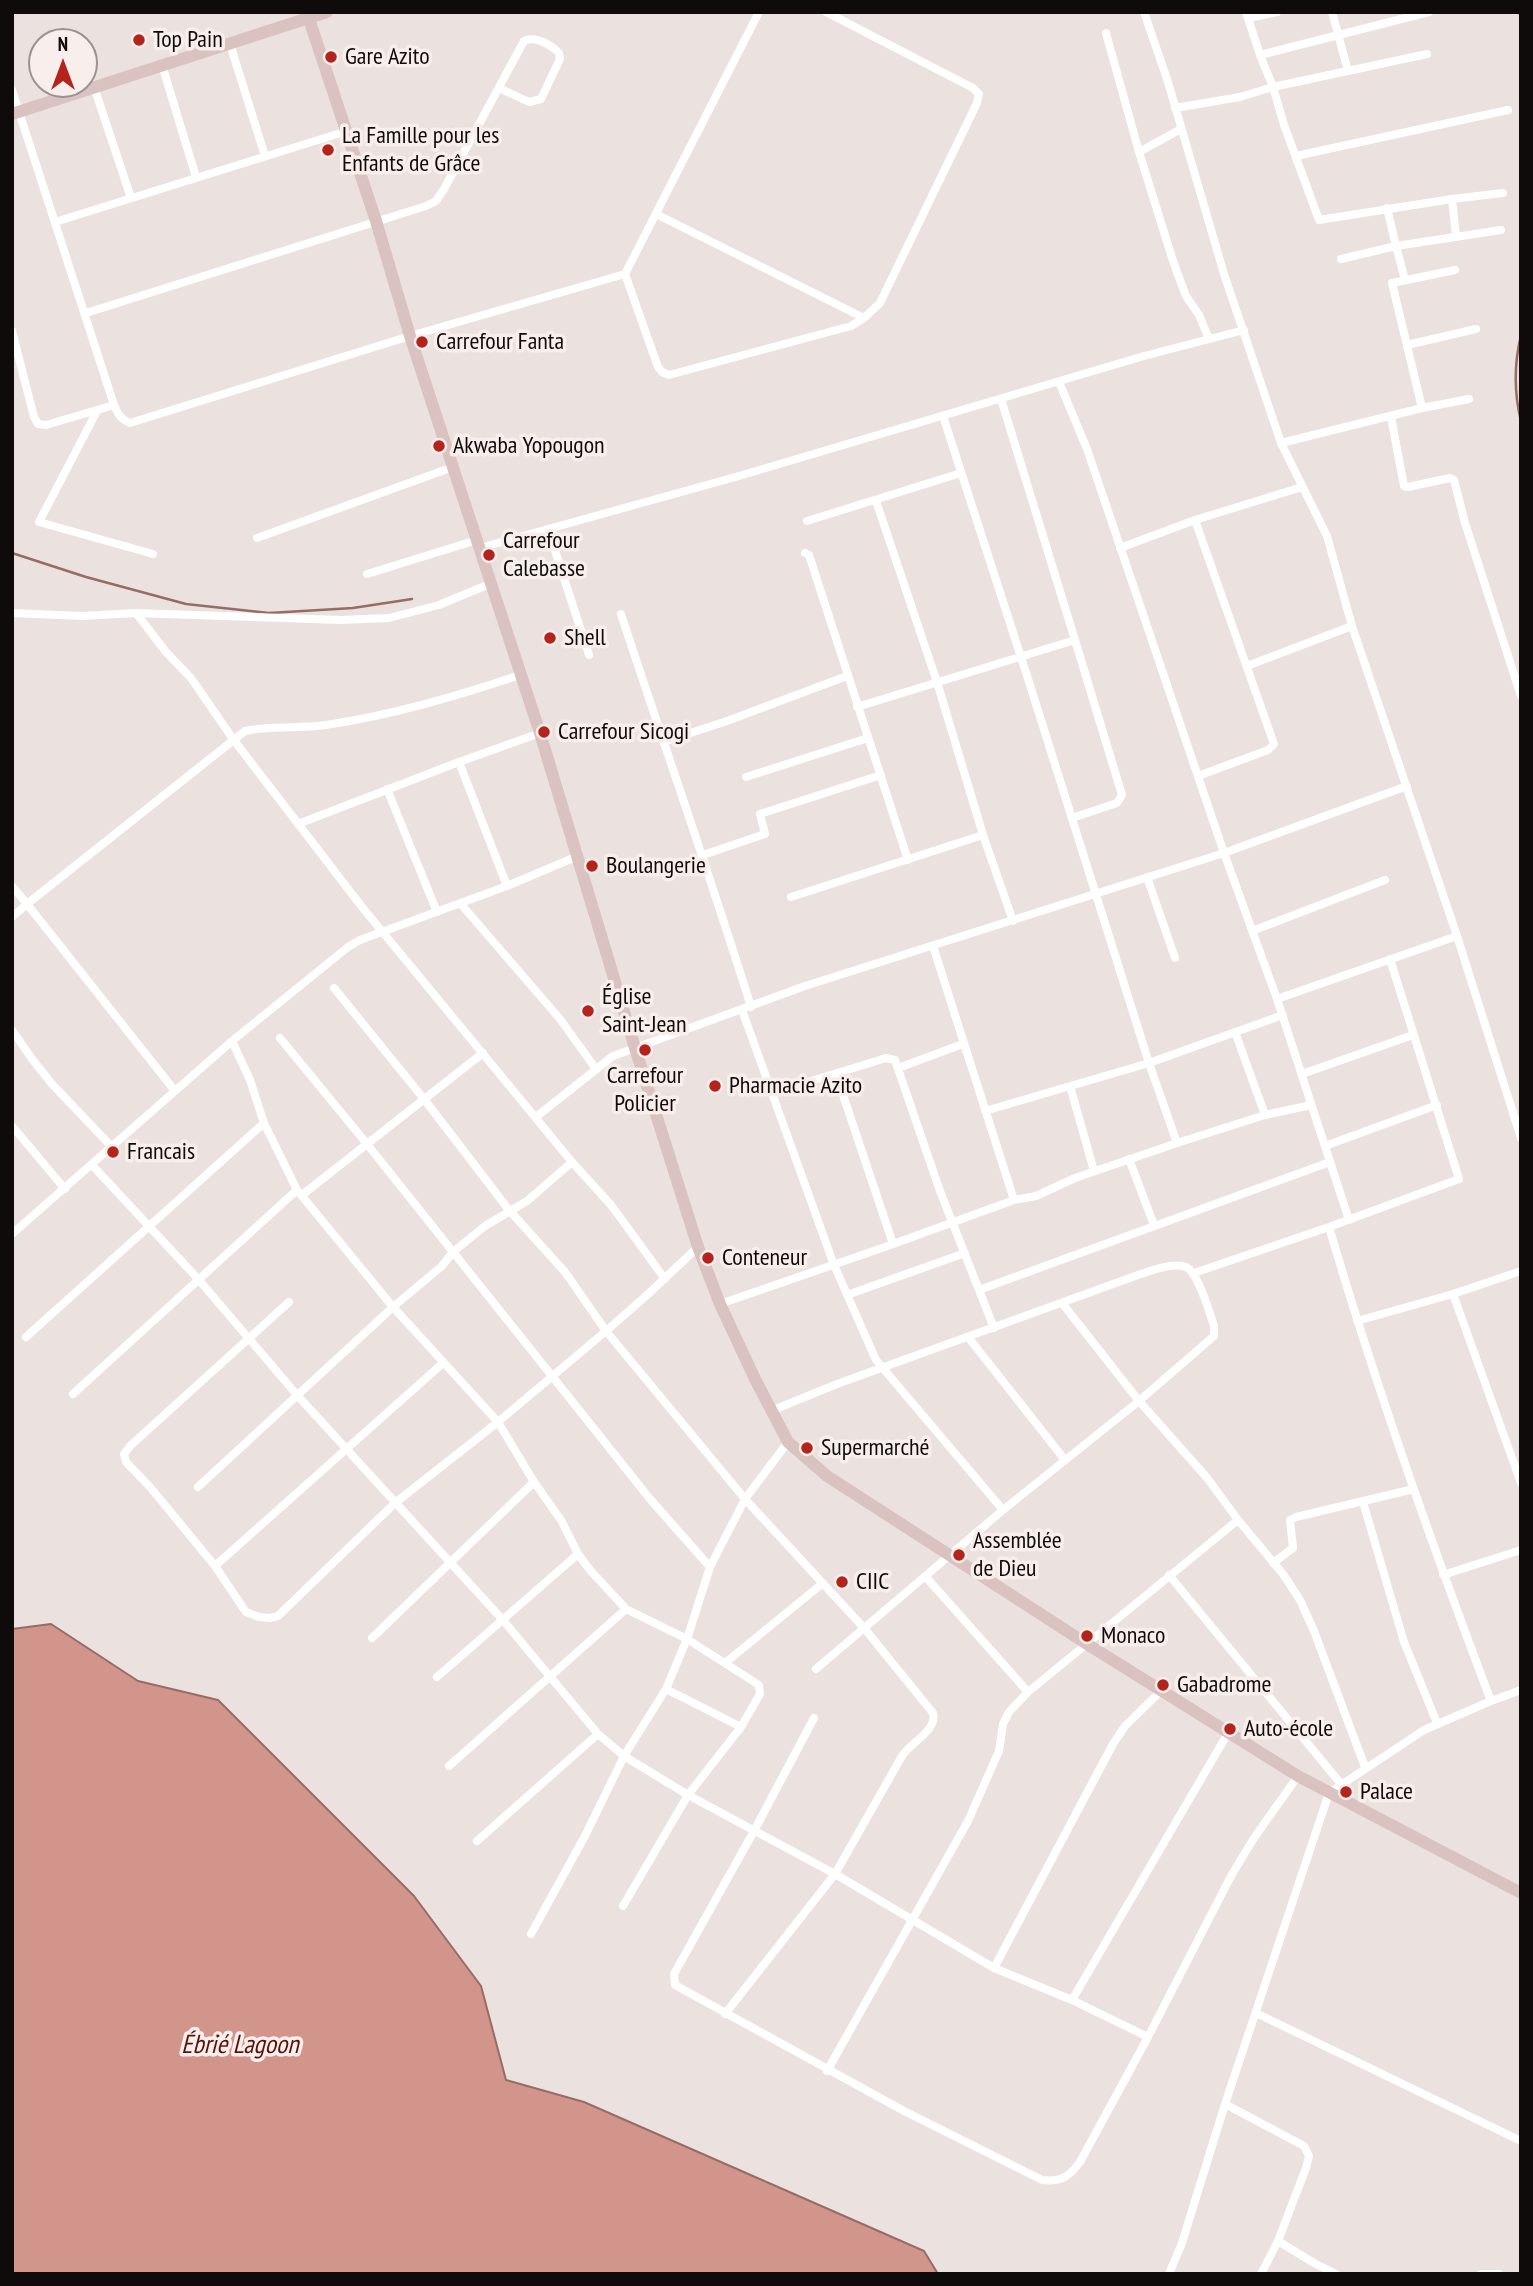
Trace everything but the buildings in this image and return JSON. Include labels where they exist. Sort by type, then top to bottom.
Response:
[{"type":"street","points":[[98,86],[327,12]]},
{"type":"street","points":[[12,90],[16,113],[86,313],[114,405],[123,421],[130,423],[410,336],[625,274],[759,12]]},
{"type":"street","points":[[625,274],[658,367],[669,375],[851,326],[880,303],[979,94],[974,88],[826,12]]},
{"type":"street","points":[[1144,12],[1224,274],[1281,443],[1326,536],[1352,626],[1457,936],[1521,1138]]},
{"type":"street","points":[[1277,12],[1247,15],[1319,220],[1503,193]]},
{"type":"street","points":[[1332,12],[1348,71]]},
{"type":"street","points":[[1260,55],[1429,12]]},
{"type":"street","points":[[308,16],[540,733],[698,1247],[720,1304],[788,1442],[827,1476],[1298,1776],[1521,1892]]},
{"type":"street","points":[[1106,33],[1174,264],[1186,296],[1199,315],[1209,339]]},
{"type":"street","points":[[86,313],[436,201],[444,189],[499,88],[528,38],[534,38],[559,54],[560,59],[541,99],[528,102],[499,88]]},
{"type":"street","points":[[230,44],[265,156]]},
{"type":"street","points":[[1175,108],[1240,97],[1273,87],[1427,54]]},
{"type":"street","points":[[162,65],[196,177]]},
{"type":"street","points":[[16,113],[61,98]]},
{"type":"street","points":[[98,98],[131,198]]},
{"type":"street","points":[[1296,156],[1508,110]]},
{"type":"street","points":[[1139,152],[1181,129]]},
{"type":"street","points":[[55,222],[346,131]]},
{"type":"street","points":[[1452,199],[1456,236]]},
{"type":"street","points":[[1387,208],[1405,280]]},
{"type":"street","points":[[656,214],[864,318]]},
{"type":"street","points":[[1341,259],[1396,246],[1501,230]]},
{"type":"street","points":[[1422,408],[1392,283],[1455,270]]},
{"type":"street","points":[[1407,345],[1476,329]]},
{"type":"street","points":[[367,574],[548,529],[739,476],[1144,356],[1244,330]]},
{"type":"street","points":[[12,331],[38,424],[46,425],[114,405]]},
{"type":"street","points":[[1059,382],[1087,449],[1224,853],[1278,999],[1349,1220]]},
{"type":"street","points":[[1001,399],[1122,795],[1117,803],[1072,818]]},
{"type":"street","points":[[1281,443],[1469,399]]},
{"type":"street","points":[[97,411],[39,522],[153,554]]},
{"type":"street","points":[[943,416],[1177,1143]]},
{"type":"street","points":[[1391,416],[1404,486],[1450,478],[1454,480],[1465,523],[1521,696]]},
{"type":"street","points":[[257,538],[453,467]]},
{"type":"street","points":[[807,521],[961,473]]},
{"type":"street","points":[[1120,548],[1195,520],[1301,487]]},
{"type":"street","points":[[876,501],[1013,920]]},
{"type":"street","points":[[1195,520],[1273,744],[1268,750],[1198,776]]},
{"type":"street","points":[[548,529],[589,654]]},
{"type":"street","points":[[806,553],[809,555],[908,859]]},
{"type":"street","points":[[12,613],[82,617],[136,613],[341,620],[389,618],[439,605],[492,583]]},
{"type":"street","points":[[136,613],[166,652],[191,678],[233,739],[382,932],[572,1162],[611,1205],[665,1279]]},
{"type":"street","points":[[621,614],[703,855],[751,1007]]},
{"type":"street","points":[[1247,666],[1352,626]]},
{"type":"street","points":[[857,707],[1074,640]]},
{"type":"street","points":[[12,917],[245,731],[263,727],[327,725],[435,703],[520,675]]},
{"type":"street","points":[[663,742],[847,676]]},
{"type":"street","points":[[298,824],[540,733]]},
{"type":"street","points":[[746,777],[868,738]]},
{"type":"street","points":[[459,762],[507,886]]},
{"type":"street","points":[[703,855],[765,834],[760,814],[881,775]]},
{"type":"street","points":[[536,1117],[613,1056],[805,986],[1224,853],[1407,786]]},
{"type":"street","points":[[387,789],[436,912]]},
{"type":"street","points":[[791,897],[983,835]]},
{"type":"street","points":[[12,1234],[232,1041],[348,947],[578,856]]},
{"type":"street","points":[[1147,877],[1175,958]]},
{"type":"street","points":[[1252,931],[1385,880]]},
{"type":"street","points":[[12,886],[175,1091]]},
{"type":"street","points":[[460,903],[560,1019],[596,1069]]},
{"type":"street","points":[[1278,999],[1457,936]]},
{"type":"street","points":[[933,946],[1014,1200]]},
{"type":"street","points":[[1194,1273],[1459,1179],[1391,959]]},
{"type":"street","points":[[334,988],[509,1210],[565,1272],[606,1332],[745,1499],[864,1628],[933,1713],[935,1719],[929,1730],[907,1748],[835,1874],[725,2014]]},
{"type":"street","points":[[742,1010],[834,1265],[876,1360],[1003,1510]]},
{"type":"street","points":[[985,1111],[1149,1062],[1283,1015]]},
{"type":"street","points":[[12,1030],[52,1084],[111,1147]]},
{"type":"street","points":[[1235,1032],[1265,1115]]},
{"type":"street","points":[[1302,1074],[1413,1035]]},
{"type":"street","points":[[280,1038],[650,1499],[710,1567]]},
{"type":"street","points":[[232,1041],[254,1088],[264,1123],[300,1193],[393,1307],[498,1422],[534,1482],[561,1520],[578,1554],[604,1586],[626,1609],[687,1639],[759,1685],[761,1689],[741,1727],[688,1795],[623,1906]]},
{"type":"street","points":[[898,1068],[963,1044]]},
{"type":"street","points":[[73,1394],[300,1193],[483,1053]]},
{"type":"street","points":[[772,1093],[886,1058],[895,1060],[940,1191],[994,1328]]},
{"type":"street","points":[[835,1074],[893,1244]]},
{"type":"street","points":[[1070,1086],[1094,1171]]},
{"type":"street","points":[[720,1304],[1014,1200],[1036,1196],[1129,1159],[1265,1115],[1311,1105]]},
{"type":"street","points":[[1325,1146],[1437,1105]]},
{"type":"street","points":[[26,1337],[264,1123]]},
{"type":"street","points":[[12,1126],[65,1189]]},
{"type":"street","points":[[1129,1159],[1154,1224]]},
{"type":"street","points":[[198,1487],[393,1307],[442,1266],[453,1252],[509,1210],[527,1201],[572,1162]]},
{"type":"street","points":[[979,1290],[1330,1162]]},
{"type":"street","points":[[92,1165],[199,1280],[297,1395],[448,1563],[502,1619],[598,1734],[624,1756],[688,1795],[835,1874],[993,1968],[1072,2000],[1148,2037]]},
{"type":"street","points":[[1329,1227],[1357,1321],[1443,1575],[1491,1701]]},
{"type":"street","points":[[289,1302],[124,1454],[126,1462],[215,1566],[246,1612],[270,1618],[278,1616],[395,1503],[606,1332],[698,1247]]},
{"type":"street","points":[[847,1295],[965,1253]]},
{"type":"street","points":[[771,1411],[837,1384],[1159,1269],[1187,1267],[1194,1273],[1211,1317],[1214,1336],[816,1669]]},
{"type":"street","points":[[1357,1321],[1453,1294],[1521,1271]]},
{"type":"street","points":[[1453,1294],[1521,1483]]},
{"type":"street","points":[[1062,1303],[1139,1401],[1208,1479],[1300,1601],[1365,1767]]},
{"type":"street","points":[[968,1337],[1065,1460]]},
{"type":"street","points":[[215,1566],[443,1363]]},
{"type":"street","points":[[531,1934],[586,1834],[624,1756],[666,1689],[687,1639],[710,1567],[745,1499],[788,1442]]},
{"type":"street","points":[[372,1638],[534,1482]]},
{"type":"street","points":[[1273,1563],[1293,1548],[1290,1520],[1414,1489]]},
{"type":"street","points":[[1363,1502],[1404,1642],[1437,1723]]},
{"type":"street","points":[[827,2071],[968,1821],[993,1767],[999,1751],[1003,1724],[1009,1712],[1028,1692],[1238,1520]]},
{"type":"street","points":[[1443,1575],[1521,1550]]},
{"type":"street","points":[[437,1677],[578,1554]]},
{"type":"street","points":[[1169,1575],[1341,1784]]},
{"type":"street","points":[[925,1576],[1028,1692]]},
{"type":"street","points":[[725,1663],[823,1583]]},
{"type":"street","points":[[449,1766],[626,1609]]},
{"type":"street","points":[[666,1689],[741,1727]]},
{"type":"street","points":[[993,1968],[1113,1744],[1125,1726],[1162,1690]]},
{"type":"street","points":[[1169,2274],[1186,2232],[1225,2104],[1329,1793],[1365,1767],[1437,1723],[1521,1690]]},
{"type":"street","points":[[814,1718],[674,1974],[675,1985],[827,2071],[1042,2180],[1057,2181],[1070,2175],[1080,2162],[1148,2037],[1230,1876],[1298,1776]]},
{"type":"street","points":[[1072,2000],[1228,1733]]},
{"type":"street","points":[[477,1841],[598,1734]]},
{"type":"street","points":[[1256,2013],[1521,2141]]},
{"type":"street","points":[[1225,2104],[1304,2146],[1309,2156],[1278,2241],[1261,2274]]},
{"type":"street","points":[[1278,2241],[1336,2274]]},
{"type":"street","points":[[1481,2274],[1499,2274]]},
{"type":"water","name":"Ébrié Lagoon","points":[[51,1624],[138,1681],[218,1700],[414,1896],[481,1986],[506,2080],[584,2102],[924,2251],[938,2274],[12,2274],[12,1629]]},
{"type":"waterway","points":[[1519,12],[1521,17]]},
{"type":"waterway","points":[[1521,335],[1516,378],[1521,421]]},
{"type":"waterway","points":[[12,553],[86,577],[186,604],[269,613],[353,608],[412,599]]},
{"type":"place","name":"Top Pain","points":[[139,40]]},
{"type":"place","name":"Gare Azito","points":[[331,57]]},
{"type":"place","name":"La Famille pour les Enfants de Grâce","points":[[328,150]]},
{"type":"place","name":"Carrefour Fanta","points":[[422,342]]},
{"type":"place","name":"Akwaba Yopougon","points":[[439,446]]},
{"type":"place","name":"Carrefour Calebasse","points":[[489,555]]},
{"type":"place","name":"Shell","points":[[550,638]]},
{"type":"place","name":"Carrefour Sicogi","points":[[544,732]]},
{"type":"place","name":"Boulangerie","points":[[592,866]]},
{"type":"place","name":"Église Saint-Jean","points":[[588,1011]]},
{"type":"place","name":"Carrefour Policier","points":[[645,1050]]},
{"type":"place","name":"Pharmacie Azito","points":[[715,1086]]},
{"type":"place","name":"Francais","points":[[113,1152]]},
{"type":"place","name":"Conteneur","points":[[708,1258]]},
{"type":"place","name":"Supermarché","points":[[807,1448]]},
{"type":"place","name":"Assemblée de Dieu","points":[[959,1555]]},
{"type":"place","name":"CIIC","points":[[842,1582]]},
{"type":"place","name":"Monaco","points":[[1087,1636]]},
{"type":"place","name":"Gabadrome","points":[[1163,1685]]},
{"type":"place","name":"Auto-école","points":[[1230,1729]]},
{"type":"place","name":"Palace","points":[[1346,1792]]}]
